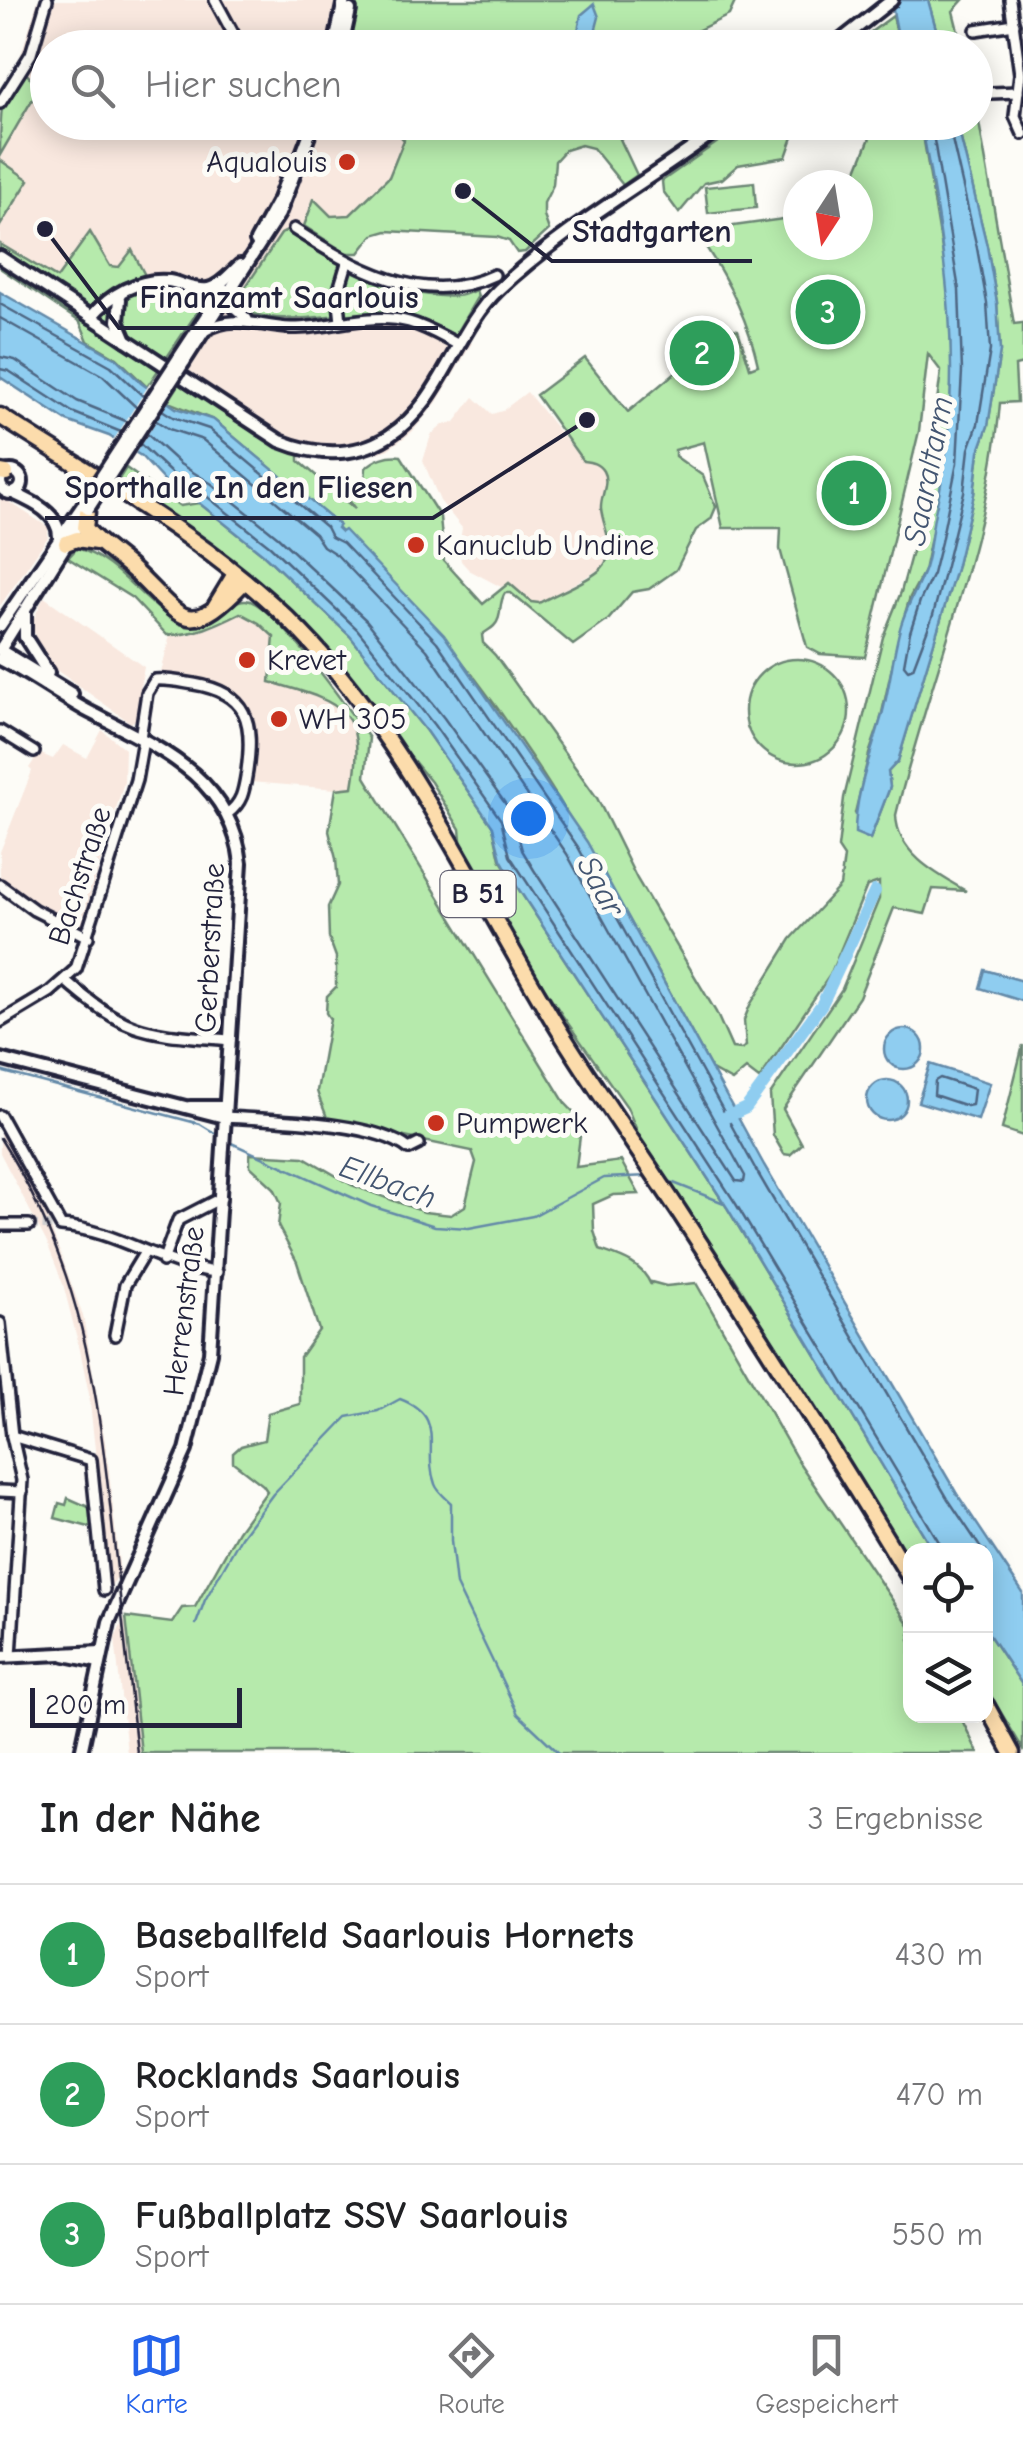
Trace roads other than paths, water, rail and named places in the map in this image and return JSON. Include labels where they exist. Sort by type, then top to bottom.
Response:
[{"type":"main road","name":"B 51","points":[[0,416],[240,577],[326,659],[390,742],[561,1033],[666,1191],[903,1567]]},
{"type":"main road","points":[[85,509],[85,528],[96,543],[132,569],[174,612],[195,618],[212,612],[240,577]]},
{"type":"main road","points":[[63,541],[96,543]]},
{"type":"main road","points":[[212,557],[221,594]]},
{"type":"main road","points":[[212,612],[221,594],[240,577]]},
{"type":"main road","points":[[993,1718],[1012,1753]]},
{"type":"street","points":[[38,30],[47,0]]},
{"type":"street","points":[[230,0],[217,3],[231,30]]},
{"type":"street","points":[[341,30],[347,0]]},
{"type":"street","points":[[854,30],[892,0]]},
{"type":"street","points":[[1010,0],[1019,60],[1015,116],[1023,134]]},
{"type":"street","points":[[976,30],[1014,24]]},
{"type":"street","points":[[0,103],[30,54]]},
{"type":"street","points":[[993,94],[1018,92]]},
{"type":"street","points":[[0,626],[85,509],[181,360],[278,199],[302,140]]},
{"type":"street","points":[[181,360],[206,330],[279,214],[303,140]]},
{"type":"street","points":[[0,257],[280,441],[309,451],[339,453],[372,445],[400,428],[429,395],[482,308],[516,274],[703,140]]},
{"type":"street","points":[[294,229],[346,263],[384,278],[433,288],[462,287],[494,275]]},
{"type":"street","points":[[341,322],[338,293],[346,263]]},
{"type":"street","points":[[96,321],[102,305],[148,282],[207,289],[240,265]]},
{"type":"street","points":[[236,284],[234,307],[249,320]]},
{"type":"street","points":[[183,285],[203,297],[209,312]]},
{"type":"street","points":[[124,294],[118,321],[127,341]]},
{"type":"street","points":[[206,330],[218,322],[249,320],[288,328],[386,319],[409,322],[460,345]]},
{"type":"street","points":[[426,330],[460,345]]},
{"type":"street","points":[[17,490],[18,474],[2,476],[5,491],[17,490],[37,505],[60,528],[63,541],[2,647],[7,660],[100,716]]},
{"type":"street","points":[[37,505],[68,516],[85,509]]},
{"type":"street","points":[[27,602],[26,638],[42,667],[100,716]]},
{"type":"street","points":[[7,660],[59,685]]},
{"type":"street","name":"Bachstraße","points":[[0,1022],[66,981],[76,970],[140,766],[147,693],[155,680],[216,688],[235,700],[246,716],[250,745],[243,795],[228,813]]},
{"type":"street","name":"Gerberstraße","points":[[100,716],[202,780],[228,813],[239,844],[241,863],[223,1139]]},
{"type":"street","points":[[0,731],[34,752]]},
{"type":"street","name":"Bachstraße","points":[[140,766],[154,748]]},
{"type":"street","points":[[0,885],[34,910],[88,937]]},
{"type":"street","points":[[66,981],[135,1030],[230,1040]]},
{"type":"street","points":[[0,1058],[189,1108],[328,1125],[398,1140],[410,1148],[419,1144]]},
{"type":"street","points":[[0,1116],[62,1226],[90,1231],[163,1260],[217,1272]]},
{"type":"street","name":"Herrenstraße","points":[[81,1753],[109,1622],[195,1423],[210,1352],[223,1139]]},
{"type":"street","points":[[163,1260],[178,1220],[221,1198]]},
{"type":"street","points":[[0,1225],[29,1225]]},
{"type":"street","points":[[115,1335],[125,1285],[145,1252]]},
{"type":"street","points":[[0,1323],[22,1492],[5,1656],[100,1657]]},
{"type":"street","points":[[12,1436],[90,1460],[104,1590]]},
{"type":"street","points":[[0,1491],[22,1492]]},
{"type":"water","points":[[891,0],[928,0],[936,30],[897,30]]},
{"type":"water","points":[[594,4],[599,17],[596,30],[578,30],[581,15]]},
{"type":"water","name":"Saaraltarm","points":[[924,140],[961,140],[987,246],[1000,351],[988,426],[979,451],[974,494],[956,569],[898,761],[888,772],[890,787],[870,839],[855,833],[858,805],[901,625],[927,561],[945,460],[951,363],[938,219]]},
{"type":"water","name":"Saar","points":[[0,292],[117,359],[141,383],[176,408],[214,420],[339,525],[337,528],[344,530],[444,635],[587,842],[764,1165],[990,1543],[929,1543],[728,1209],[514,882],[501,859],[493,827],[426,731],[350,636],[263,554],[199,503],[165,482],[141,456],[109,436],[67,421],[0,377]]},
{"type":"water","points":[[985,970],[1023,981],[1022,1001],[980,988]]},
{"type":"water","points":[[904,1029],[918,1035],[924,1049],[918,1063],[904,1069],[890,1063],[884,1049],[890,1035]]},
{"type":"water","points":[[930,1064],[990,1083],[978,1120],[918,1102]]},
{"type":"water","points":[[887,1080],[901,1086],[907,1100],[901,1114],[887,1120],[873,1114],[867,1100],[873,1086]]},
{"type":"water","points":[[993,1548],[1023,1593],[1023,1686],[993,1641]]},
{"type":"waterway","name":"Saaraltarm","points":[[724,1118],[746,1108],[822,1004],[875,891]]},
{"type":"waterway","name":"Ellbach","points":[[0,1071],[200,1124],[218,1135]]},
{"type":"waterway","name":"Ellbach","points":[[229,1142],[371,1206],[435,1226],[469,1228],[533,1216],[604,1178],[649,1176]]},
{"type":"waterway","name":"Ellbach","points":[[666,1180],[724,1203]]},
{"type":"waterway","points":[[196,1624],[205,1600],[241,1537],[273,1494],[347,1417],[378,1411],[400,1399],[415,1406],[429,1425],[435,1484],[451,1503],[456,1585],[518,1714],[559,1753]]},
{"type":"tunnel","points":[[29,1225],[61,1226]]},
{"type":"railway","points":[[0,1138],[50,1233],[68,1280],[92,1376],[137,1753]]},
{"type":"place","name":"Aqualouis","points":[[347,162]]},
{"type":"place","name":"Stadtgarten","points":[[463,191]]},
{"type":"place","name":"Finanzamt Saarlouis","points":[[45,229]]},
{"type":"place","name":"Fußballplatz SSV Saarlouis","points":[[828,312]]},
{"type":"place","name":"Rocklands Saarlouis","points":[[702,353]]},
{"type":"place","name":"Sporthalle In den Fliesen","points":[[587,420]]},
{"type":"place","name":"Baseballfeld Saarlouis Hornets","points":[[854,493]]},
{"type":"place","name":"Kanuclub Undine","points":[[416,545]]},
{"type":"place","name":"Krevet","points":[[247,660]]},
{"type":"place","name":"WH 305","points":[[279,719]]},
{"type":"place","name":"Pumpwerk","points":[[436,1123]]}]
